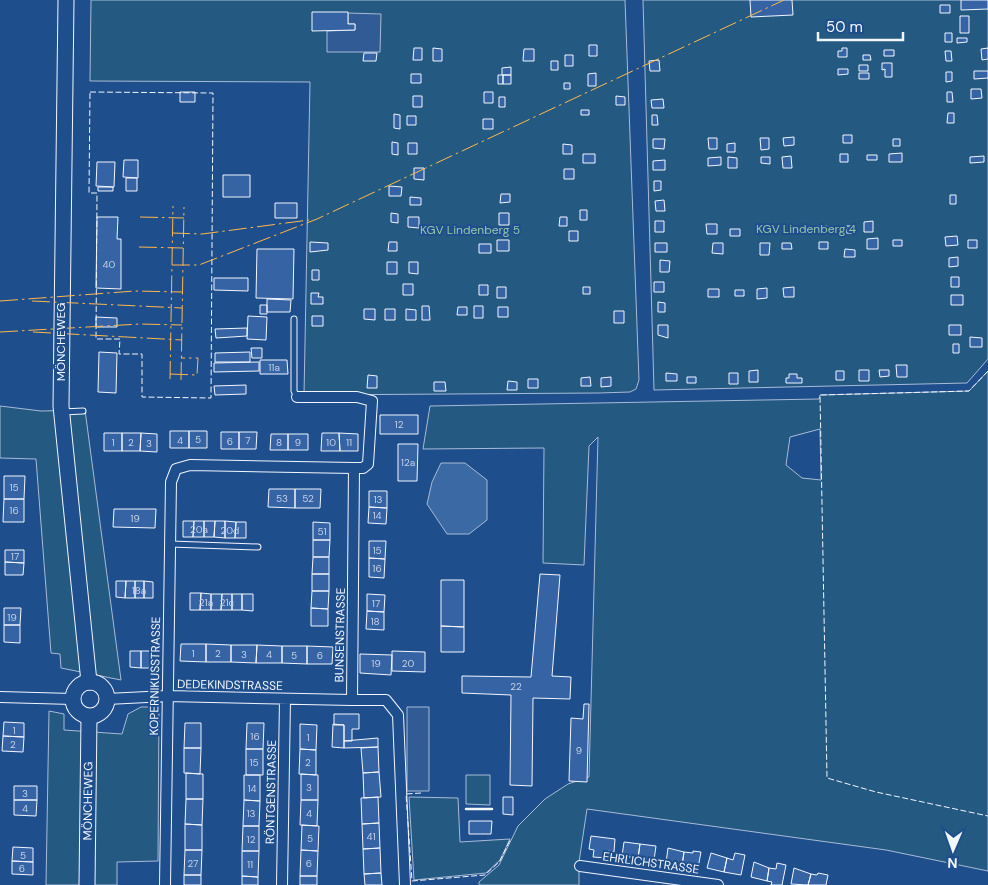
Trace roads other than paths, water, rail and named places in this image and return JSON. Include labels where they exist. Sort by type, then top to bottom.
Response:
[{"type":"main road","name":"MÖNCHEWEG","points":[[66,0],[60,325],[62,412],[89,682]]},
{"type":"main road","points":[[89,682],[95,682],[104,689],[107,699],[102,712],[90,717],[78,711],[73,700],[77,688],[89,682]]},
{"type":"main road","name":"MÖNCHEWEG","points":[[87,885],[90,717]]},
{"type":"street","points":[[297,397],[356,397],[372,401],[368,464],[363,468],[354,468]]},
{"type":"street","name":"KOPERNIKUSSTRASSE","points":[[164,885],[171,482],[176,469],[190,465],[354,468]]},
{"type":"street","name":"BUNSENSTRASSE","points":[[354,468],[352,700],[386,700],[398,715],[405,885]]},
{"type":"street","name":"DEDEKINDSTRASSE","points":[[107,699],[167,696],[352,700]]},
{"type":"street","points":[[0,697],[73,700]]},
{"type":"street","name":"RÖNTGENSTRASSE","points":[[282,885],[286,699]]},
{"type":"street","name":"EHRLICHSTRASSE","points":[[580,866],[663,881],[718,885]]},
{"type":"lane","points":[[294,319],[294,391],[297,397]]},
{"type":"lane","points":[[62,412],[83,411]]},
{"type":"lane","points":[[170,544],[258,547]]},
{"type":"park label","name":"KGV Lindenberg 4","points":[[806,229]]},
{"type":"park label","name":"KGV Lindenberg 5","points":[[470,230]]}]
